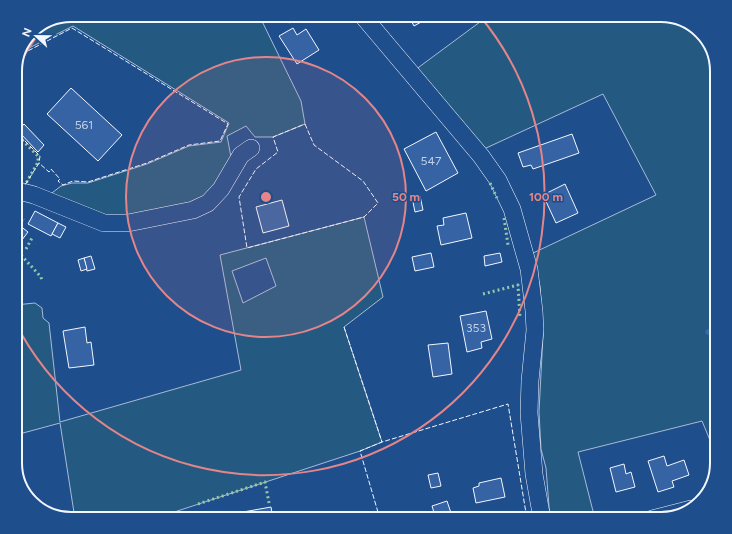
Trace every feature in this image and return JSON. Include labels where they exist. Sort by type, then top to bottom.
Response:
[{"type":"street","points":[[368,22],[481,156],[498,180],[512,208],[529,269],[534,311],[529,413],[534,474],[541,512]]},
{"type":"street","points":[[22,192],[34,195],[104,223],[128,223],[193,210],[208,203],[221,189],[241,155],[251,148]]},
{"type":"shaded area","points":[[65,22],[262,22],[301,101],[305,124],[273,137],[255,137],[246,126],[227,136],[231,157],[206,198],[125,221],[48,196],[61,186],[72,183],[88,183],[147,164],[189,146],[221,142],[229,123],[73,26],[27,49],[32,41],[46,29]]},
{"type":"shaded area","points":[[480,22],[671,23],[683,27],[691,32],[705,49],[710,65],[710,440],[702,421],[578,452],[593,512],[549,512],[546,468],[541,449],[539,412],[543,335],[540,286],[531,254],[656,195],[603,94],[484,149],[415,70]]},
{"type":"shaded area","points":[[364,217],[383,297],[344,327],[382,442],[360,451],[174,512],[74,512],[60,423],[22,434],[22,304],[35,303],[42,308],[43,318],[49,323],[60,422],[241,370],[220,255]],"holes":[[[266,258],[276,286],[243,303],[232,271]]]},
{"type":"building","points":[[412,22],[421,22],[414,26]]},
{"type":"building","points":[[293,28],[297,35],[306,29],[319,50],[297,64],[279,36]]},
{"type":"building","points":[[71,88],[122,135],[98,161],[47,114]]},
{"type":"building","points":[[24,124],[44,145],[38,152],[22,135],[22,126]]},
{"type":"building","points":[[436,132],[458,173],[426,191],[404,149]]},
{"type":"building","points":[[572,134],[579,153],[533,169],[531,165],[523,167],[518,153]]},
{"type":"building","points":[[565,184],[578,213],[556,223],[543,195]]},
{"type":"building","points":[[420,196],[423,210],[415,212],[412,197]]},
{"type":"building","points":[[282,200],[289,226],[263,233],[256,207]]},
{"type":"building","points":[[35,211],[58,223],[51,236],[28,224]]},
{"type":"building","points":[[466,213],[472,238],[441,245],[437,226],[444,225],[443,218]]},
{"type":"building","points":[[58,223],[66,227],[60,238],[52,234]]},
{"type":"building","points":[[22,227],[28,232],[22,240]]},
{"type":"building","points":[[431,253],[434,267],[415,271],[412,257]]},
{"type":"building","points":[[500,253],[502,262],[485,266],[484,256]]},
{"type":"building","points":[[91,256],[95,269],[87,271],[84,258]]},
{"type":"building","points":[[84,258],[87,269],[81,271],[78,260]]},
{"type":"building","points":[[486,311],[492,339],[481,342],[482,348],[467,352],[460,316]]},
{"type":"building","points":[[85,327],[87,343],[91,342],[94,365],[69,368],[63,331]]},
{"type":"building","points":[[448,343],[452,374],[433,377],[428,345]]},
{"type":"building","points":[[664,456],[667,466],[684,460],[689,475],[672,481],[674,487],[658,492],[648,461]]},
{"type":"building","points":[[624,464],[626,474],[631,472],[635,487],[616,492],[610,468]]},
{"type":"building","points":[[438,473],[441,486],[431,488],[428,475]]},
{"type":"building","points":[[501,478],[505,497],[476,503],[473,488],[479,486],[479,483]]},
{"type":"building","points":[[447,501],[451,512],[434,512],[432,506]]},
{"type":"building","points":[[271,507],[272,512],[243,512]]},
{"type":"hedge","points":[[22,140],[38,156],[38,162],[25,185]]},
{"type":"hedge","points":[[490,183],[497,198]]},
{"type":"hedge","points":[[504,218],[508,245]]},
{"type":"hedge","points":[[26,249],[33,236]]},
{"type":"hedge","points":[[22,256],[41,277],[42,281]]},
{"type":"hedge","points":[[483,294],[518,285],[520,318]]},
{"type":"hedge","points":[[198,504],[265,482],[269,503]]},
{"type":"fence","points":[[26,52],[72,28],[228,124],[220,141],[189,145],[147,163],[88,182],[73,181],[63,185],[58,181],[60,179],[51,169],[49,172],[39,163]]},
{"type":"fence","points":[[305,124],[314,145],[363,181],[378,203],[364,217],[247,248],[239,197],[256,169],[278,152],[273,137],[305,124]]},
{"type":"fence","points":[[22,138],[40,156],[39,163],[25,185]]},
{"type":"fence","points":[[344,327],[382,442]]},
{"type":"fence","points":[[378,512],[360,451],[382,442],[508,404],[526,512]]}]
